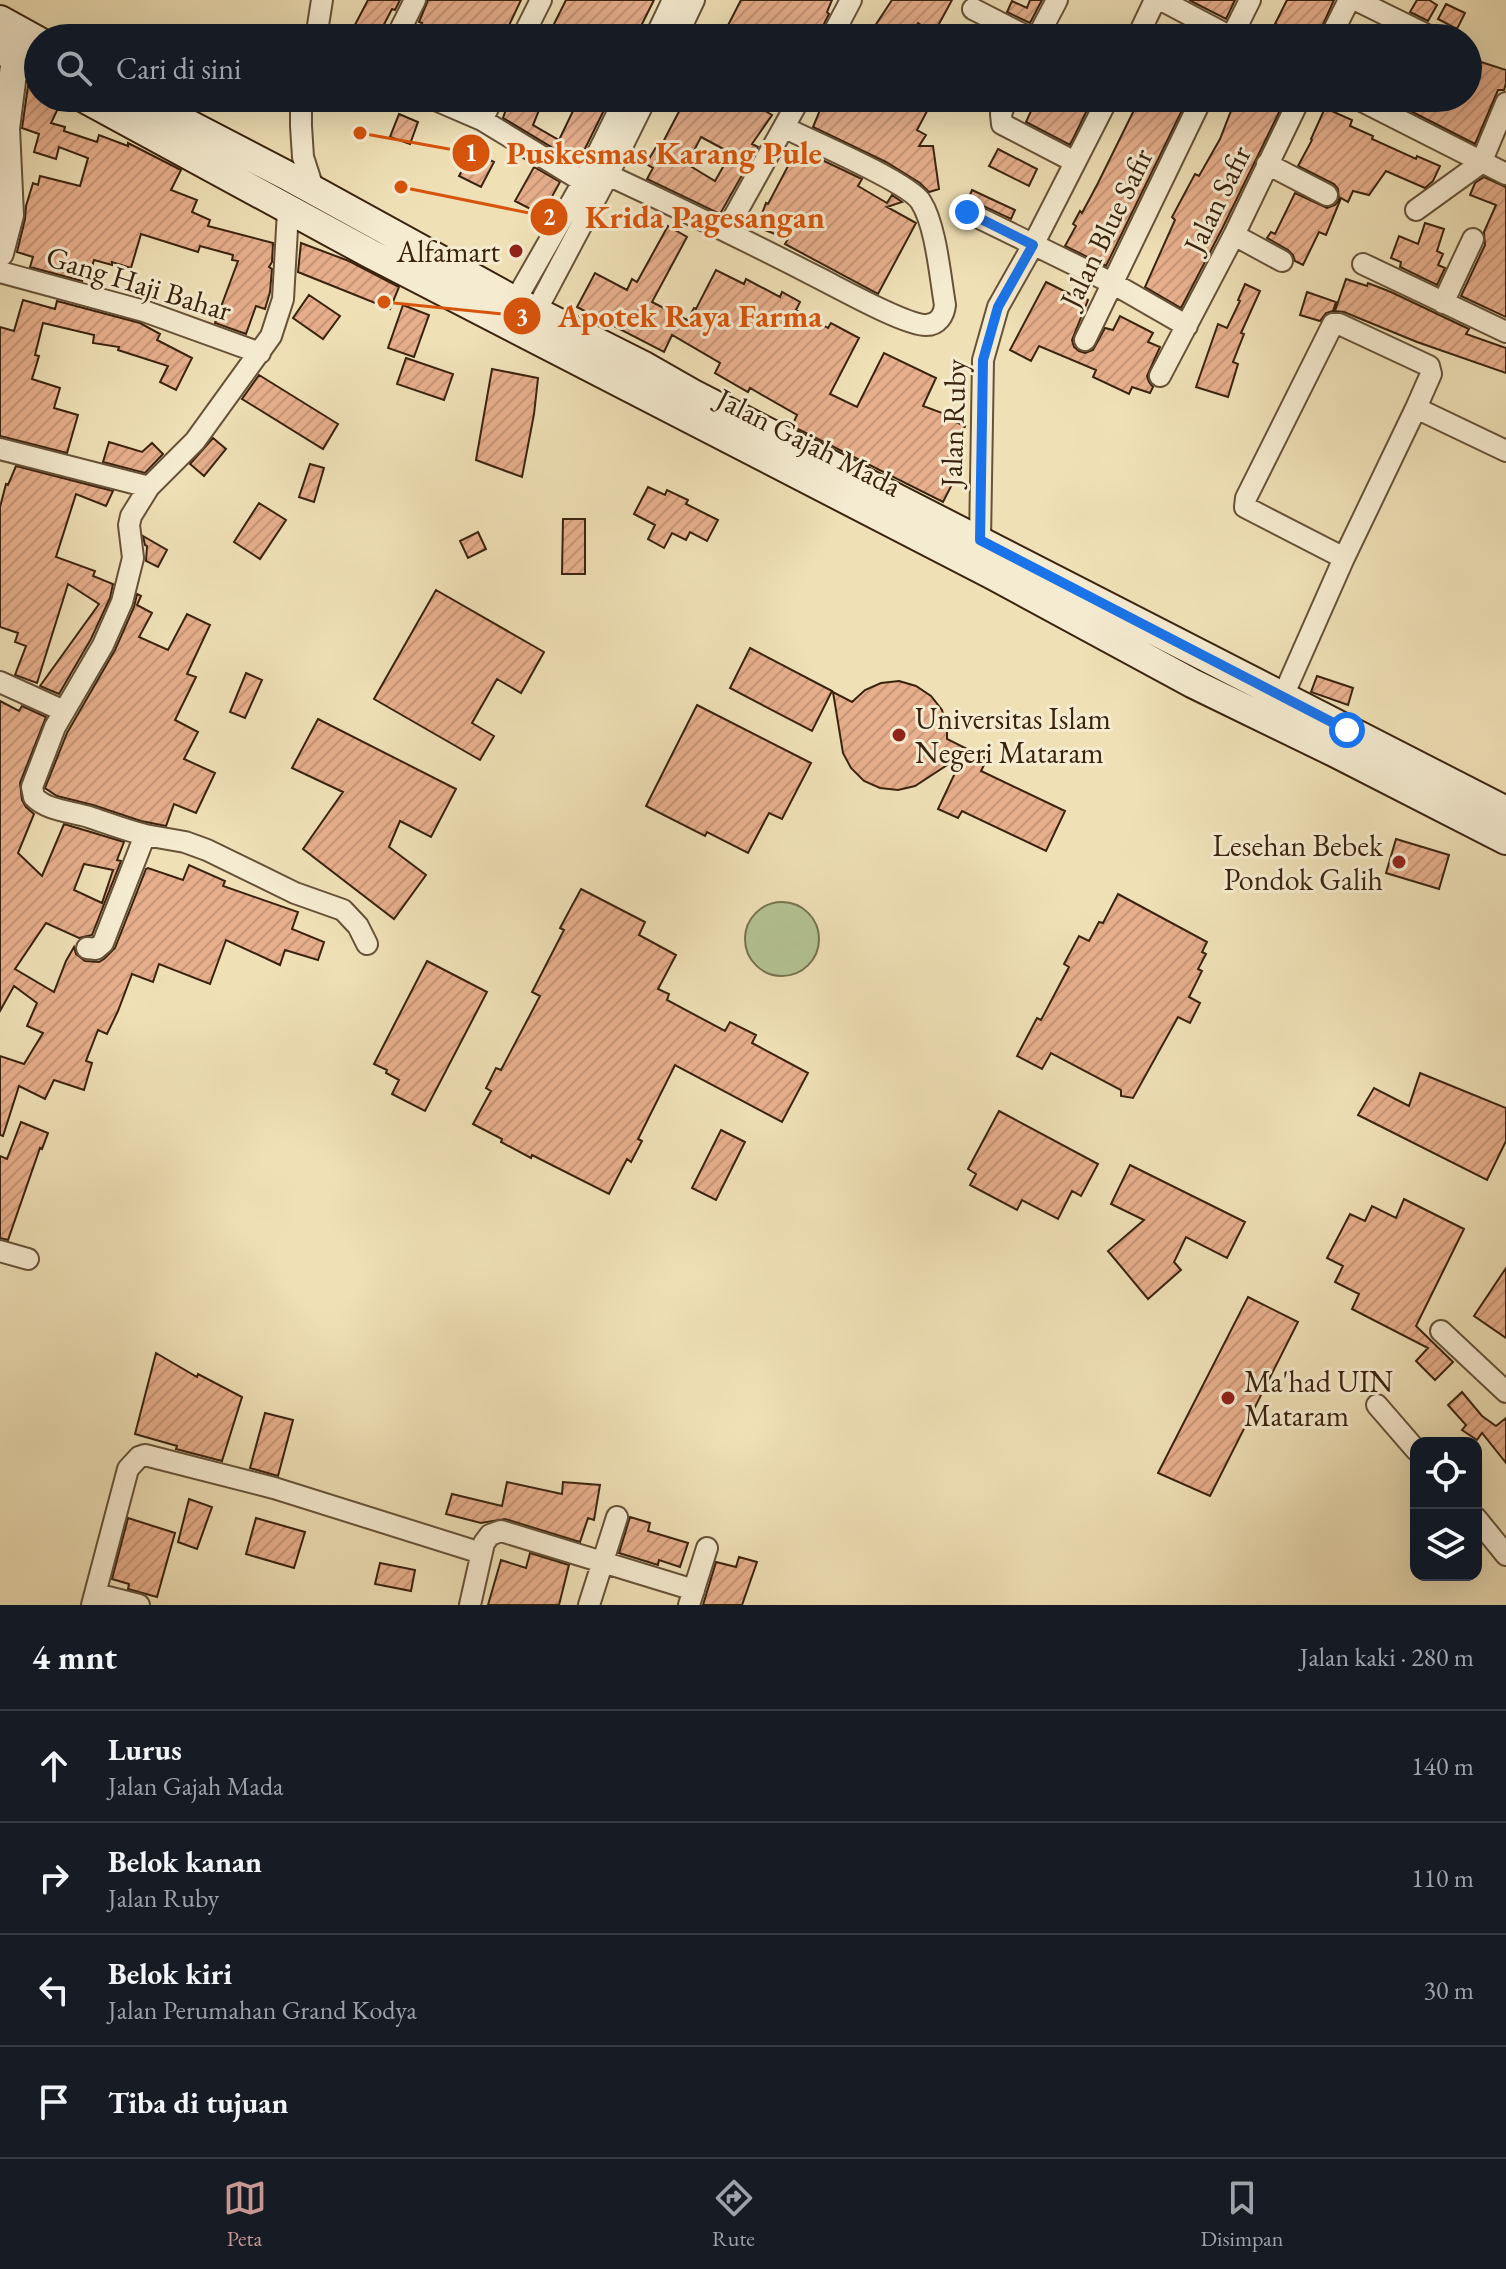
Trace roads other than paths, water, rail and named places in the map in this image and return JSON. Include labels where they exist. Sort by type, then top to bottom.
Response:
[{"type":"main road","points":[[0,20],[24,33]]},
{"type":"main road","name":"Jalan Gajah Mada","points":[[142,112],[288,211],[526,306],[636,377],[691,393],[1283,696],[1342,741],[1506,840]]},
{"type":"main road","name":"Jalan Gajah Mada","points":[[146,112],[314,191],[412,260],[636,377],[1192,683],[1342,741],[1506,811]]},
{"type":"street","points":[[318,24],[322,0]]},
{"type":"street","points":[[403,24],[415,0]]},
{"type":"street","points":[[529,24],[541,0]]},
{"type":"street","points":[[662,24],[673,0]]},
{"type":"street","points":[[683,24],[694,0]]},
{"type":"street","points":[[838,24],[851,0]]},
{"type":"street","points":[[1044,24],[1057,0]]},
{"type":"street","points":[[1145,24],[1158,0],[1204,24]]},
{"type":"street","points":[[1238,24],[1250,0]]},
{"type":"street","points":[[1337,24],[1349,0]]},
{"type":"street","points":[[1356,0],[1405,24]]},
{"type":"street","points":[[973,9],[1002,24]]},
{"type":"street","points":[[0,253],[10,215],[6,128],[18,59]]},
{"type":"street","points":[[1416,210],[1481,163],[1506,103]]},
{"type":"street","points":[[301,112],[303,157],[314,191]]},
{"type":"street","points":[[463,112],[596,183],[726,231],[914,323],[926,325],[936,322],[943,315],[945,305],[931,225],[920,199],[888,178],[785,128]]},
{"type":"street","points":[[482,120],[486,112]]},
{"type":"street","points":[[596,183],[620,112]]},
{"type":"street","points":[[526,306],[638,112]]},
{"type":"street","points":[[726,231],[793,112]]},
{"type":"street","points":[[1002,112],[1002,124],[1075,162]]},
{"type":"street","name":"Jalan Ruby","points":[[980,540],[983,360],[998,307],[1101,112]]},
{"type":"street","name":"Jalan Blue Safir","points":[[1085,340],[1195,112]]},
{"type":"street","name":"Jalan Safir","points":[[1160,376],[1234,235],[1293,112]]},
{"type":"street","points":[[1383,112],[1506,174]]},
{"type":"street","points":[[1267,164],[1327,195]]},
{"type":"street","points":[[288,211],[280,312],[271,336],[195,441],[149,487],[129,521],[133,558],[122,602],[103,645],[55,727],[32,787],[34,797],[47,806],[87,816],[126,831],[185,842],[295,893],[343,910],[358,926],[367,944]]},
{"type":"street","points":[[967,212],[1114,284],[1187,326]]},
{"type":"street","points":[[1234,235],[1282,261]]},
{"type":"street","points":[[1443,303],[1473,239]]},
{"type":"street","points":[[1363,264],[1506,332]]},
{"type":"street","name":"Gang Haji Bahar","points":[[0,272],[144,311],[260,353]]},
{"type":"street","points":[[1283,696],[1432,371],[1429,366],[1339,324],[1333,324],[1246,498],[1245,507],[1344,558]]},
{"type":"street","points":[[1416,408],[1506,451]]},
{"type":"street","points":[[0,449],[149,487]]},
{"type":"street","points":[[0,682],[64,711]]},
{"type":"street","points":[[87,948],[96,949],[103,943],[145,835]]},
{"type":"street","points":[[0,1251],[28,1259]]},
{"type":"street","points":[[1441,1331],[1506,1392]]},
{"type":"street","points":[[1377,1405],[1410,1443]]},
{"type":"street","points":[[139,1605],[94,1600],[128,1469],[145,1455],[274,1488],[481,1553]]},
{"type":"street","points":[[589,1605],[617,1517]]},
{"type":"street","points":[[1482,1525],[1506,1555]]},
{"type":"street","points":[[470,1605],[484,1543],[498,1531],[603,1561],[691,1598],[707,1548]]},
{"type":"place","name":"Puskesmas Karang Pule","points":[[360,133]]},
{"type":"place","name":"Krida Pagesangan","points":[[401,187]]},
{"type":"place","name":"Alfamart","points":[[516,251]]},
{"type":"place","name":"Apotek Raya Farma","points":[[384,302]]},
{"type":"place","name":"Universitas Islam Negeri Mataram","points":[[899,735]]},
{"type":"place","name":"Lesehan Bebek Pondok Galih","points":[[1399,862]]},
{"type":"place","name":"Ma'had UIN Mataram","points":[[1228,1398]]}]
